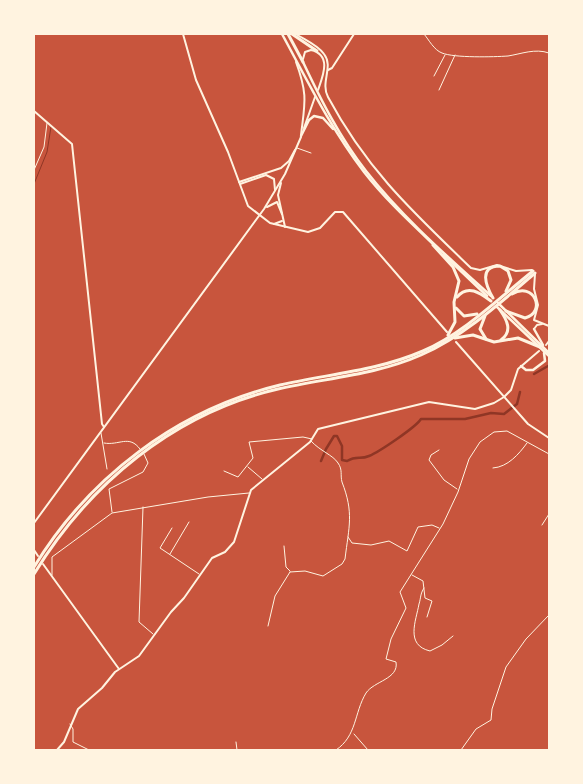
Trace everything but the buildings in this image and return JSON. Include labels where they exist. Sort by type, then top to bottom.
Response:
[{"type":"highway","points":[[282,34],[336,131],[381,192],[494,303]]},
{"type":"highway","points":[[288,34],[339,131],[367,172],[397,207],[540,349],[546,358],[540,365],[530,371],[521,366]]},
{"type":"highway","points":[[292,34],[317,51]]},
{"type":"highway","points":[[301,136],[309,120],[316,116],[323,118],[336,131]]},
{"type":"highway","points":[[420,354],[447,336],[454,328],[456,320],[454,304],[459,286],[458,275],[433,245]]},
{"type":"highway","points":[[494,303],[484,278],[487,271],[495,266],[505,268],[510,276],[510,285],[504,296]]},
{"type":"highway","points":[[420,354],[452,335],[486,311],[534,272]]},
{"type":"highway","points":[[486,311],[473,316],[464,316],[457,310],[455,302],[459,294],[469,290],[520,317],[527,317],[534,313],[536,303],[533,296],[526,291],[518,291],[504,296]]},
{"type":"highway","points":[[486,311],[480,324],[481,333],[488,340],[499,341],[505,336],[508,328],[500,310]]},
{"type":"highway","points":[[506,311],[549,354]]},
{"type":"highway","points":[[534,330],[549,354]]},
{"type":"highway","points":[[34,567],[63,525],[89,495],[114,472],[157,438],[221,404],[270,388],[376,367],[420,354],[468,334],[492,342],[518,338],[549,354]]},
{"type":"highway","points":[[34,574],[65,528],[94,495],[142,453],[174,432],[222,408],[252,396],[299,384],[386,368],[414,356]]},
{"type":"main road","points":[[183,34],[196,80],[248,206],[273,224],[313,232],[320,228],[335,212],[343,212],[447,332]]},
{"type":"main road","points":[[296,34],[323,52],[328,61],[325,90],[344,124],[382,180],[421,221],[471,268],[480,270],[497,265],[516,271],[534,272],[536,276],[534,289],[538,305],[534,318],[534,330]]},
{"type":"main road","points":[[328,70],[332,68],[354,34]]},
{"type":"main road","points":[[34,523],[251,227],[282,181],[297,148],[312,107],[325,63],[317,51],[307,51],[303,62]]},
{"type":"main road","points":[[294,57],[303,81],[306,99],[301,136]]},
{"type":"main road","points":[[34,111],[72,144],[102,424],[104,427]]},
{"type":"main road","points":[[239,183],[281,168],[289,161],[297,148]]},
{"type":"main road","points":[[237,176],[245,181],[269,176],[275,183],[273,195]]},
{"type":"main road","points":[[242,190],[245,181]]},
{"type":"main road","points":[[282,181],[278,195],[285,227]]},
{"type":"main road","points":[[264,209],[274,202],[279,203],[282,214],[281,226]]},
{"type":"main road","points":[[273,224],[282,220]]},
{"type":"main road","points":[[534,318],[535,322],[549,326]]},
{"type":"main road","points":[[534,330],[537,325],[544,325]]},
{"type":"main road","points":[[456,342],[517,413],[533,429],[549,438]]},
{"type":"main road","points":[[546,345],[549,342]]},
{"type":"main road","points":[[57,750],[64,742],[70,724],[78,709],[99,691],[110,676],[138,657],[184,598],[212,558],[225,552],[234,542],[250,493],[312,440],[321,427],[348,423],[429,402],[475,409],[504,397],[511,390],[516,373],[521,366],[540,349]]},
{"type":"main road","points":[[34,550],[38,556]]},
{"type":"main road","points":[[43,564],[119,669]]},
{"type":"street","points":[[425,34],[436,49],[445,54],[508,56],[529,52],[549,53]]},
{"type":"street","points":[[434,76],[445,54]]},
{"type":"street","points":[[439,90],[456,54]]},
{"type":"street","points":[[34,170],[44,147],[48,122]]},
{"type":"street","points":[[297,148],[310,153]]},
{"type":"street","points":[[336,750],[340,749],[353,732],[366,694],[377,682],[391,676],[397,667],[394,661],[386,659],[391,639],[406,608],[400,592],[440,528],[458,490],[468,459],[483,439],[494,432],[504,431],[549,454]]},
{"type":"street","points":[[100,432],[104,443],[107,469]]},
{"type":"street","points":[[224,471],[238,477],[248,467],[253,455],[249,442],[303,436],[312,440],[320,451],[336,460],[342,470],[342,480],[350,503],[344,561],[323,576],[306,571],[290,572],[280,584],[275,596],[268,626]]},
{"type":"street","points":[[104,443],[111,444],[129,440],[138,446],[148,462],[143,472],[109,489],[112,513]]},
{"type":"street","points":[[493,468],[499,468],[515,459],[527,443]]},
{"type":"street","points":[[439,450],[431,455],[429,460],[446,482],[458,490]]},
{"type":"street","points":[[248,467],[263,480]]},
{"type":"street","points":[[52,575],[52,557],[112,513],[208,496],[250,493]]},
{"type":"street","points":[[143,507],[139,622],[154,635]]},
{"type":"street","points":[[542,526],[549,514]]},
{"type":"street","points":[[170,554],[189,522]]},
{"type":"street","points":[[347,537],[352,543],[369,546],[389,541],[407,551],[418,527],[432,525],[440,528]]},
{"type":"street","points":[[172,528],[160,548],[200,575]]},
{"type":"street","points":[[284,546],[286,567],[290,572]]},
{"type":"street","points":[[412,575],[423,581],[425,598],[432,601],[427,617]]},
{"type":"street","points":[[424,588],[414,622],[414,637],[417,643],[430,651],[442,645],[453,636]]},
{"type":"street","points":[[460,750],[478,727],[488,724],[491,720],[491,712],[506,667],[522,644],[549,615]]},
{"type":"street","points":[[70,724],[73,729],[73,742],[89,750]]},
{"type":"street","points":[[353,732],[368,750]]},
{"type":"street","points":[[236,742],[237,750]]},
{"type":"waterway","points":[[34,184],[47,152],[51,127]]},
{"type":"waterway","points":[[534,374],[548,366]]},
{"type":"waterway","points":[[321,461],[334,436],[337,436],[342,446],[342,460],[347,461],[353,458],[366,457],[397,439],[421,419],[465,419],[491,413],[504,414],[517,404],[520,392]]}]
